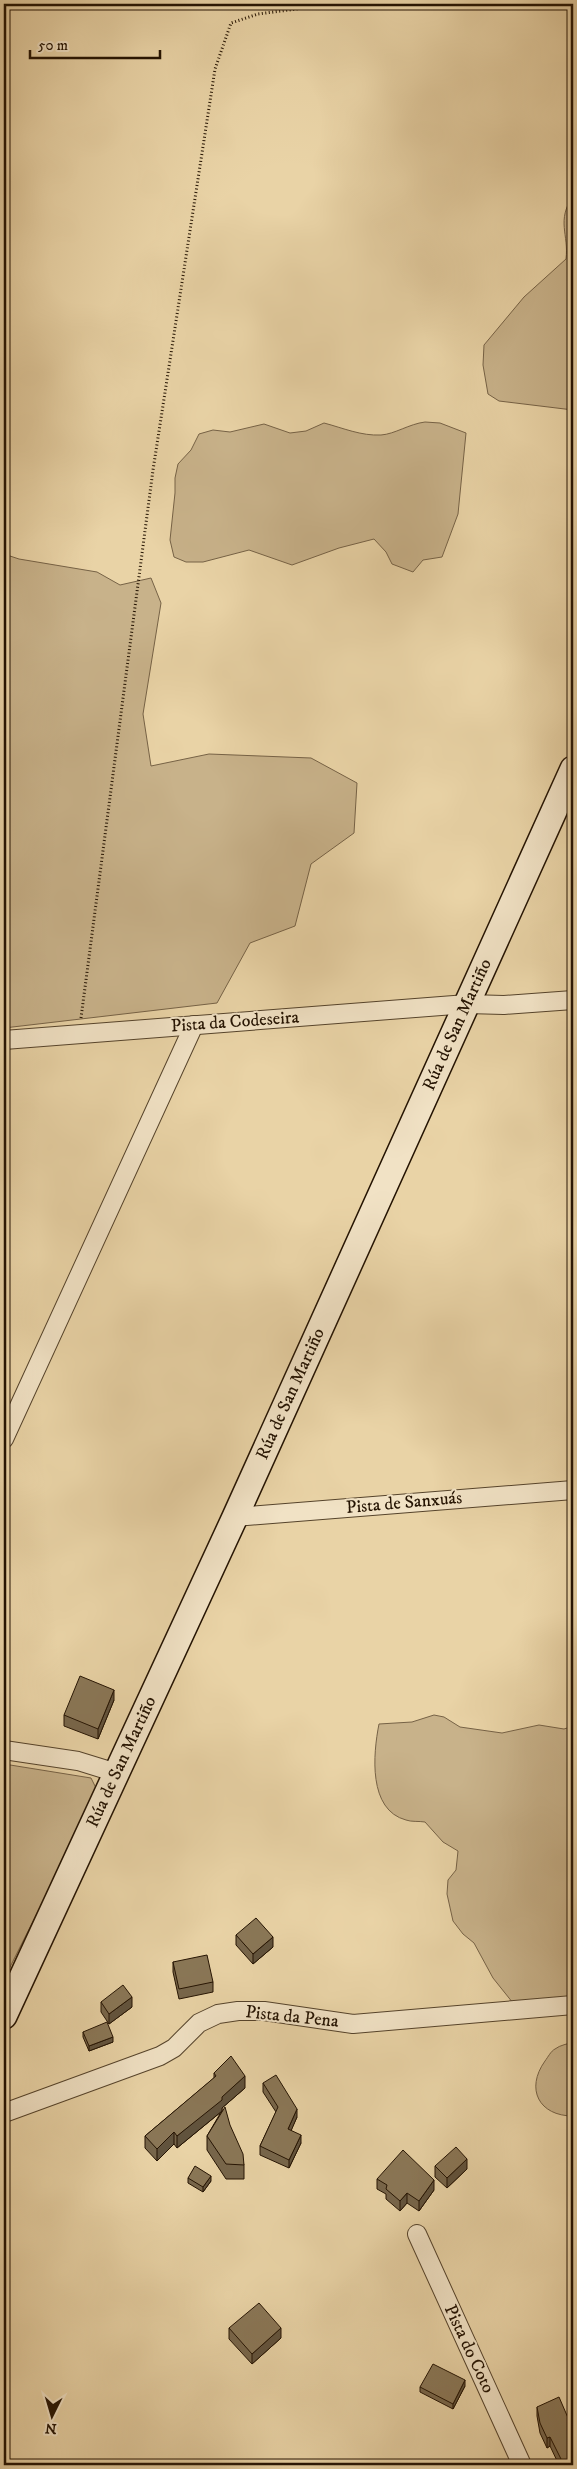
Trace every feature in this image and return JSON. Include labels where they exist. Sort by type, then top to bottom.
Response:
[{"type":"street","name":"Rúa de San Martiño","points":[[4,2016],[235,1517],[573,769]]},
{"type":"street","name":"Pista da Codeseira","points":[[4,1040],[467,1004],[504,1005],[573,1000]]},
{"type":"street","points":[[4,1439],[194,1025]]},
{"type":"street","name":"Pista de Sanxuás","points":[[235,1517],[573,1490]]},
{"type":"street","points":[[4,1750],[78,1761],[117,1774]]},
{"type":"street","name":"Pista da Pena","points":[[4,2112],[160,2056],[174,2048],[199,2023],[218,2014],[238,2011],[264,2011],[353,2024],[573,2005]]},
{"type":"street","name":"Pista do Coto","points":[[417,2234],[522,2465]]},
{"type":"path","points":[[79,1034],[153,470],[215,69],[231,23],[258,14],[335,4]]},
{"type":"shaded area","points":[[573,196],[573,410],[499,401],[488,394],[483,365],[484,345],[524,297],[566,259],[564,220],[568,205]]},
{"type":"shaded area","points":[[425,422],[440,423],[466,433],[458,514],[442,557],[423,560],[413,572],[392,564],[386,552],[374,539],[339,548],[292,565],[249,550],[203,562],[186,562],[174,557],[170,540],[175,478],[178,464],[191,450],[199,434],[213,430],[230,432],[264,424],[290,433],[306,431],[324,423],[359,433],[381,435]]},
{"type":"shaded area","points":[[4,554],[19,559],[97,572],[120,585],[151,578],[161,603],[143,714],[151,766],[209,754],[311,758],[357,783],[354,833],[311,864],[295,926],[250,943],[217,1003],[4,1028]]},
{"type":"shaded area","points":[[434,1715],[444,1717],[460,1727],[502,1733],[539,1725],[564,1729],[573,1726],[573,2001],[513,2003],[493,1978],[474,1943],[463,1934],[453,1921],[447,1894],[448,1880],[456,1870],[458,1851],[443,1842],[425,1822],[406,1820],[394,1814],[385,1805],[379,1793],[376,1780],[375,1750],[379,1724],[412,1722]]},
{"type":"shaded area","points":[[4,1764],[91,1778],[98,1792],[4,1979]]},
{"type":"shaded area","points":[[573,2042],[573,2116],[561,2115],[544,2106],[536,2091],[536,2081],[539,2071],[552,2051]]},
{"type":"building","points":[[80,1676],[114,1690],[98,1729],[64,1715]]},
{"type":"building","points":[[256,1918],[273,1937],[253,1954],[236,1935]]},
{"type":"building","points":[[207,1955],[213,1982],[179,1989],[173,1962]]},
{"type":"building","points":[[123,1985],[132,1997],[109,2014],[101,2002]]},
{"type":"building","points":[[107,2022],[113,2037],[89,2046],[83,2032]]},
{"type":"building","points":[[231,2056],[245,2076],[222,2097],[222,2100],[177,2136],[174,2132],[157,2149],[145,2136],[216,2076],[214,2073]]},
{"type":"building","points":[[276,2075],[297,2109],[288,2129],[301,2135],[289,2160],[260,2146],[278,2107],[263,2083]]},
{"type":"building","points":[[225,2107],[230,2125],[243,2154],[244,2165],[226,2164],[207,2136]]},
{"type":"building","points":[[456,2147],[467,2159],[447,2178],[435,2166]]},
{"type":"building","points":[[403,2150],[434,2180],[419,2201],[407,2193],[400,2201],[386,2189],[387,2185],[377,2179]]},
{"type":"building","points":[[195,2166],[211,2176],[203,2187],[188,2178]]},
{"type":"building","points":[[259,2303],[281,2328],[252,2354],[229,2328]]},
{"type":"building","points":[[433,2364],[465,2380],[453,2404],[420,2387]]},
{"type":"building","points":[[559,2397],[573,2426],[573,2465],[564,2465],[550,2437],[547,2438],[540,2423],[537,2407]]}]
